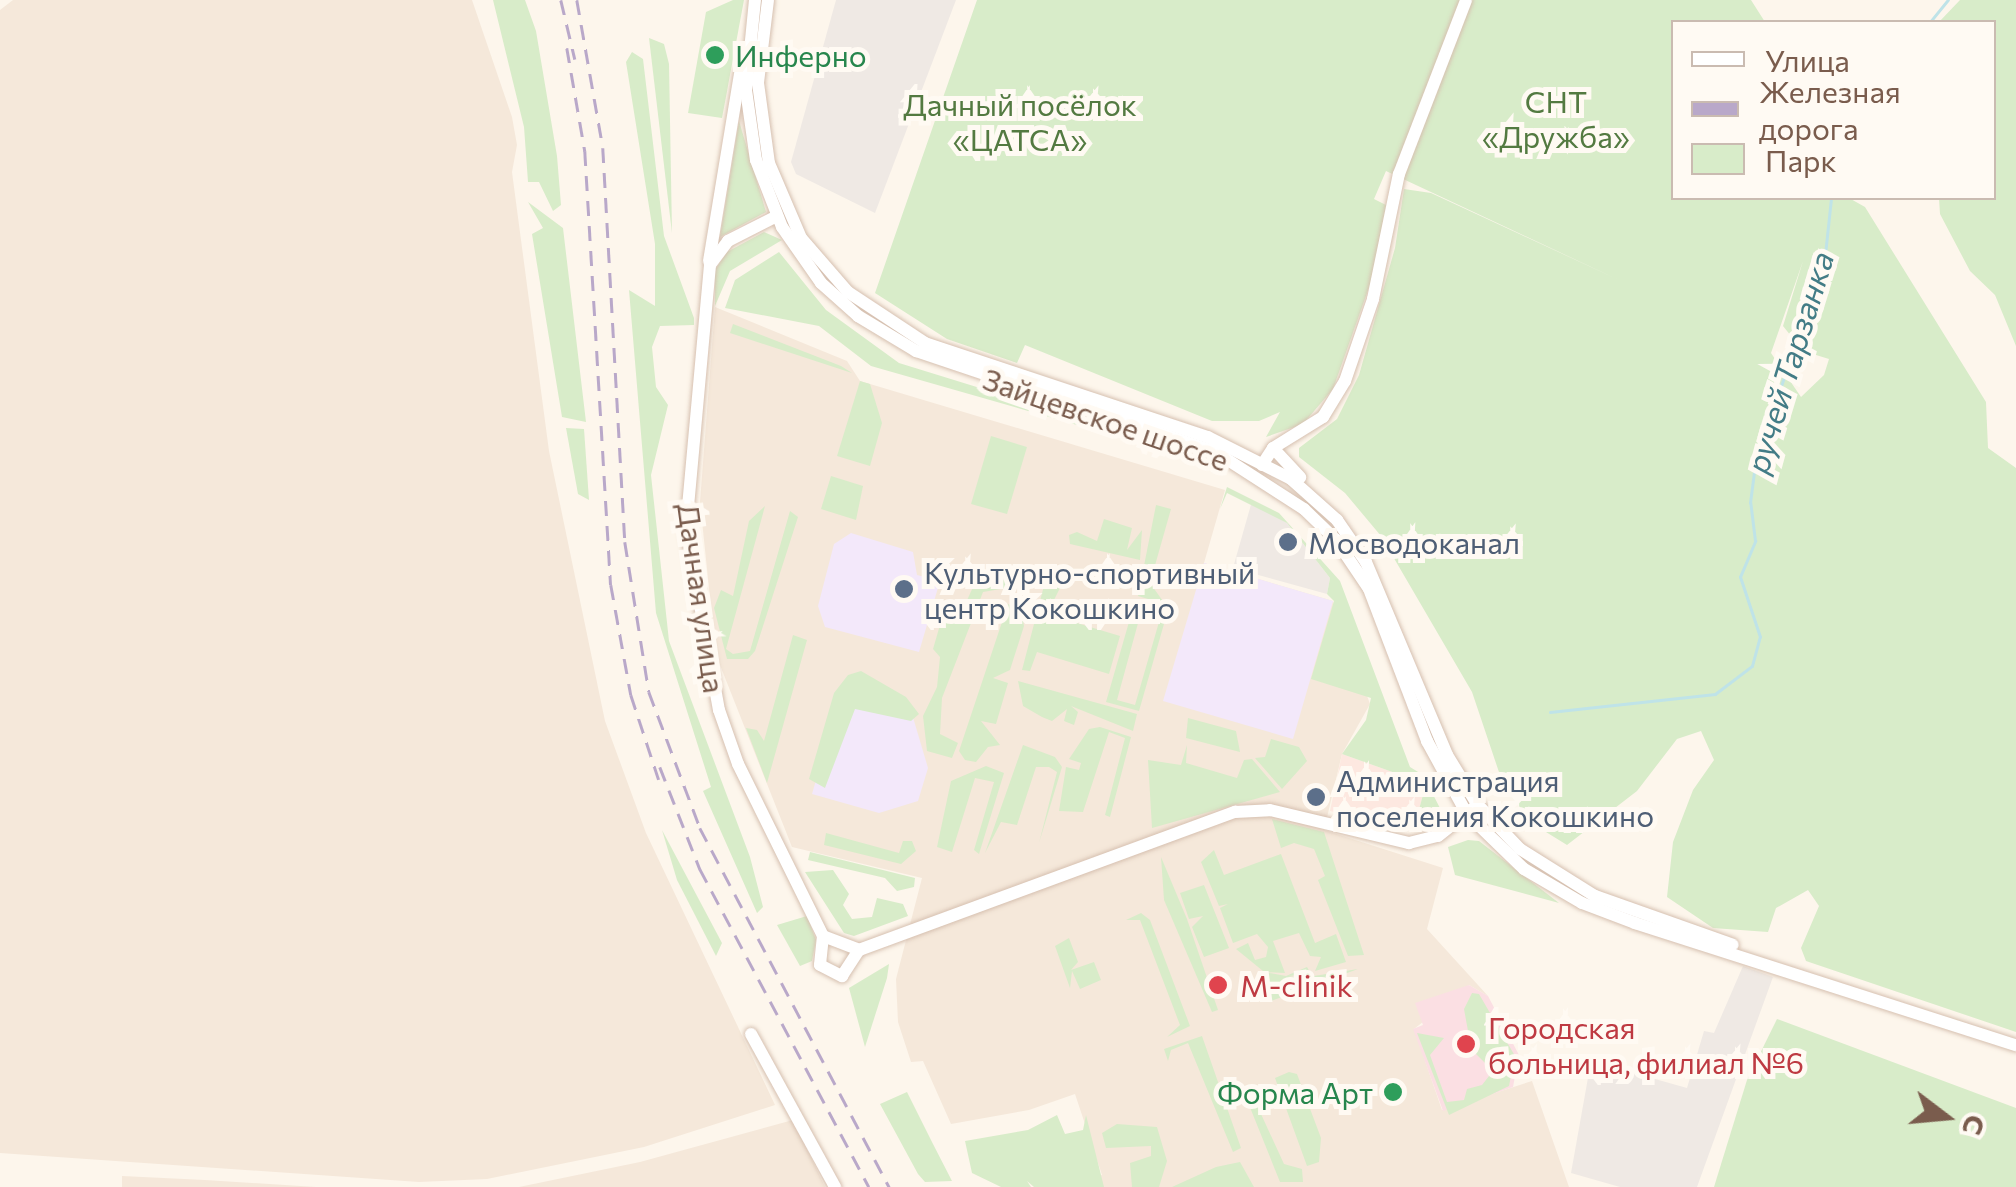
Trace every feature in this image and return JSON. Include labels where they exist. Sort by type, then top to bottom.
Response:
[{"type":"main road","points":[[704,290],[755,0]]},
{"type":"main road","name":"Зайцевское шоссе","points":[[768,0],[758,101],[766,152],[791,232],[833,295],[901,344],[1214,451],[1273,483],[1327,530],[1362,578],[1427,741],[1491,839],[1538,879],[1582,903],[1777,964]]},
{"type":"main road","points":[[1273,483],[1262,472],[1263,461],[1273,448],[1323,417],[1345,380],[1374,299],[1399,174],[1466,0]]},
{"type":"main road","points":[[752,17],[748,116],[777,216],[791,232]]},
{"type":"main road","points":[[777,216],[783,200]]},
{"type":"main road","name":"Дачная улица","points":[[777,216],[746,230],[716,254],[704,290],[686,527],[712,681],[738,764],[826,942],[820,965],[831,976],[847,973],[854,952]]},
{"type":"main road","points":[[746,230],[791,232]]},
{"type":"main road","name":"Зайцевское шоссе","points":[[791,232],[848,292],[913,338],[1263,461],[1337,520],[1380,587],[1436,732],[1472,809]]},
{"type":"main road","points":[[1273,448],[1337,520]]},
{"type":"main road","points":[[1214,451],[1263,461]]},
{"type":"main road","points":[[1427,741],[1455,808],[1440,834]]},
{"type":"main road","points":[[1440,834],[1472,809],[1520,849],[1595,896],[1777,964],[2016,1045]]},
{"type":"main road","points":[[826,942],[854,952],[1156,836],[1267,810],[1396,843],[1473,828],[1491,839]]},
{"type":"main road","points":[[751,1034],[835,1187]]},
{"type":"shaded area","points":[[13,0],[472,0],[512,117],[517,145],[512,172],[549,451],[605,721],[646,833],[775,1105],[644,1147],[487,1179],[419,1182],[0,1153],[0,10]]},
{"type":"shaded area","points":[[836,0],[956,0],[875,213],[796,174],[791,162]]},
{"type":"shaded area","points":[[715,307],[847,361],[860,381],[1225,490],[1204,563],[1333,601],[1370,704],[1342,754],[1324,830],[1443,868],[1427,929],[1488,996],[1469,985],[1414,1029],[1442,1110],[1532,1081],[1569,1187],[1051,1187],[1102,1175],[1075,1094],[1029,1110],[951,1124],[923,1061],[911,1062],[898,1022],[896,979],[922,878],[792,847],[716,655],[700,502]]},
{"type":"shaded area","points":[[1252,501],[1287,523],[1330,578],[1327,594],[1233,568]]},
{"type":"shaded area","points":[[851,533],[913,552],[917,575],[940,581],[919,652],[825,627],[818,606],[834,544]]},
{"type":"shaded area","points":[[1204,563],[1333,601],[1293,739],[1163,701]]},
{"type":"shaded area","points":[[845,680],[912,714],[928,768],[918,801],[879,813],[812,794]]},
{"type":"shaded area","points":[[1342,754],[1426,784],[1413,831],[1330,811]]},
{"type":"shaded area","points":[[1743,966],[1773,977],[1697,1187],[1620,1187],[1571,1173],[1591,1061],[1687,1088],[1704,1031],[1714,1033]]},
{"type":"shaded area","name":"Городская больница, филиал №6","points":[[1469,985],[1488,996],[1519,1055],[1513,1087],[1443,1111],[1413,1029],[1423,1025],[1415,1003]]},
{"type":"shaded area","points":[[793,1120],[825,1187],[519,1187],[640,1162]]},
{"type":"shaded area","points":[[122,1176],[205,1180],[316,1187],[122,1187]]},
{"type":"green space","points":[[493,0],[525,0],[536,31],[557,156],[561,205],[553,211],[539,182],[528,182],[524,127]]},
{"type":"green space","points":[[733,0],[744,0],[722,118],[688,113],[706,12]]},
{"type":"green space","points":[[977,0],[1751,0],[1764,20],[1671,20],[1671,200],[1853,200],[1865,207],[1986,402],[1988,448],[2016,468],[2016,1032],[1806,961],[1801,948],[1819,906],[1808,890],[1776,908],[1768,932],[1713,928],[1667,897],[1673,842],[1693,790],[1714,760],[1701,731],[1677,739],[1637,791],[1567,845],[1533,824],[1504,787],[1472,692],[1381,536],[1345,493],[1299,457],[1299,448],[1337,419],[1359,375],[1395,248],[1404,189],[1431,193],[1619,280],[1386,171],[1374,199],[1386,205],[1373,276],[1333,389],[1303,424],[1266,437],[1280,412],[1259,421],[1212,421],[1025,345],[1017,363],[947,339],[875,293]],"holes":[[[1803,261],[1783,326],[1803,351],[1829,359],[1824,375],[1801,397],[1771,353]]]},
{"type":"green space","points":[[1960,0],[2016,0],[2016,346],[1995,295],[1970,271],[1940,214],[1939,200],[1996,200],[1996,20],[1941,20]]},
{"type":"green space","points":[[649,38],[664,44],[669,64],[672,233]]},
{"type":"green space","points":[[632,52],[643,59],[664,236],[694,318],[694,325],[660,326],[652,347],[656,387],[668,405],[651,475],[669,641],[750,857],[763,907],[757,913],[703,791],[711,787],[656,613],[629,290],[655,306],[655,244],[626,62]]},
{"type":"green space","points":[[739,121],[766,212],[720,237]]},
{"type":"green space","points":[[528,202],[563,228],[586,422],[562,417],[532,234],[543,228]]},
{"type":"green space","points":[[764,232],[782,240],[730,271],[715,306],[715,270],[727,252]]},
{"type":"green space","points":[[779,252],[826,310],[899,363],[1083,420],[1084,427],[871,366],[819,326],[725,308],[735,280]]},
{"type":"green space","points":[[733,324],[841,366],[852,373],[730,333]]},
{"type":"green space","points":[[860,381],[870,384],[882,423],[870,466],[837,456]]},
{"type":"green space","points":[[566,428],[584,429],[589,500],[578,494]]},
{"type":"green space","points":[[991,436],[1027,447],[1007,514],[971,504]]},
{"type":"green space","points":[[831,476],[863,486],[856,520],[821,509]]},
{"type":"green space","points":[[1227,487],[1279,513],[1340,581],[1410,767],[1423,775],[1443,814],[1434,827],[1413,831],[1426,784],[1342,754],[1366,720],[1371,698],[1311,679],[1334,601],[1327,594],[1330,578],[1287,523],[1227,493],[1220,509]]},
{"type":"green space","points":[[1156,505],[1171,509],[1150,583],[1165,604],[1138,596]]},
{"type":"green space","points":[[765,506],[726,649],[733,654],[750,651],[790,511],[798,517],[755,651],[748,659],[727,659],[714,608],[721,590],[733,596],[749,521]]},
{"type":"green space","points":[[1104,519],[1132,528],[1127,550],[1142,530],[1140,560],[1070,544],[1069,535],[1077,532],[1097,541]]},
{"type":"green space","points":[[979,574],[1024,585],[983,592],[942,698],[940,734],[958,743],[952,758],[927,751],[923,716],[937,687],[940,657],[933,649],[940,625],[951,605],[963,609]]},
{"type":"green space","points":[[1046,578],[1062,584],[1047,614],[1120,636],[1109,674],[1037,652],[1030,671],[1022,670]]},
{"type":"green space","points":[[1135,601],[1168,610],[1139,711],[1106,702],[1133,608],[1140,616],[1117,700],[1135,705],[1159,622],[1144,616],[1145,607]]},
{"type":"green space","points":[[1008,604],[1021,611],[1024,626],[1010,670],[993,678],[1008,683],[996,724],[981,721],[1000,745],[988,747],[976,762],[965,760],[959,751]]},
{"type":"green space","points":[[793,635],[807,640],[767,783],[746,728],[757,730],[764,741]]},
{"type":"green space","points":[[861,671],[906,697],[919,714],[911,721],[855,709],[825,788],[809,779],[834,693],[848,675]]},
{"type":"green space","points":[[1018,681],[1137,714],[1133,731],[1071,706],[1078,712],[1074,725],[1064,721],[1067,709],[1052,721],[1042,717],[1023,706]]},
{"type":"green space","points":[[1188,718],[1236,731],[1240,752],[1186,738]]},
{"type":"green space","points":[[1100,727],[1131,737],[1110,817],[1105,815],[1125,738],[1109,732],[1083,812],[1059,811],[1066,767],[1079,770],[1081,763],[1069,759],[1089,729]]},
{"type":"green space","points":[[1271,739],[1299,747],[1307,761],[1282,789],[1255,758],[1265,757]]},
{"type":"green space","points":[[1023,745],[1055,757],[1062,767],[1039,843],[1057,772],[1049,767],[1036,767],[1017,825],[1001,822],[985,853]]},
{"type":"green space","points":[[1187,745],[1186,763],[1237,778],[1244,760],[1252,759],[1280,792],[1152,828],[1148,760],[1181,765]]},
{"type":"green space","points":[[986,766],[1004,773],[979,854],[974,850],[994,782],[975,778],[952,852],[937,847],[951,781]]},
{"type":"green space","points":[[1272,819],[1324,832],[1364,955],[1348,956],[1318,880],[1325,876],[1314,849],[1294,843],[1281,848]]},
{"type":"green space","points":[[662,830],[722,943],[716,956],[677,880]]},
{"type":"green space","points":[[826,833],[899,853],[903,841],[912,841],[916,851],[901,864],[824,845]]},
{"type":"green space","points":[[1468,840],[1479,841],[1559,903],[1455,875],[1448,847]]},
{"type":"green space","points":[[1214,850],[1224,875],[1281,854],[1315,943],[1336,934],[1346,962],[1315,971],[1321,957],[1310,956],[1299,933],[1273,941],[1285,973],[1264,972],[1286,976],[1307,967],[1311,974],[1288,976],[1301,978],[1358,969],[1271,1001],[1263,971],[1236,949],[1248,943],[1255,960],[1266,957],[1268,947],[1257,934],[1233,943],[1220,908],[1228,904],[1219,906],[1201,862]]},
{"type":"green space","points":[[810,852],[915,878],[914,887],[897,891],[885,878],[808,860]]},
{"type":"green space","points":[[1161,857],[1218,1010],[1212,1012],[1164,900]]},
{"type":"green space","points":[[833,870],[849,894],[843,905],[852,919],[872,917],[877,898],[903,904],[908,916],[854,936],[844,933],[805,872]]},
{"type":"green space","points":[[1204,885],[1229,948],[1204,957],[1192,927],[1203,916],[1189,919],[1180,893]]},
{"type":"green space","points":[[1141,913],[1150,920],[1190,1026],[1167,1037],[1180,1025],[1140,920],[1126,920]]},
{"type":"green space","points":[[807,916],[816,940],[812,961],[800,966],[777,925]]},
{"type":"green space","points":[[1069,938],[1078,962],[1071,970],[1094,962],[1101,980],[1080,989],[1072,971],[1070,988],[1055,946]]},
{"type":"green space","points":[[889,964],[887,978],[865,1047],[849,988]]},
{"type":"green space","points":[[1472,993],[1479,994],[1515,1056],[1509,1086],[1449,1115],[1417,1033],[1444,1038],[1430,1055],[1447,1102],[1464,1100],[1467,1089],[1482,1085],[1493,1071],[1475,1053],[1468,1031],[1464,1009]]},
{"type":"green space","points":[[1777,1019],[2016,1108],[2016,1187],[1714,1187],[1747,1080]]},
{"type":"green space","points":[[1202,1036],[1241,1148],[1233,1152],[1188,1043],[1171,1050],[1168,1061],[1164,1049]]},
{"type":"green space","points":[[1289,1072],[1297,1074],[1321,1138],[1319,1162],[1307,1166],[1275,1078]]},
{"type":"green space","points":[[1250,1090],[1284,1164],[1302,1169],[1303,1182],[1280,1182],[1245,1095]]},
{"type":"green space","points":[[907,1092],[952,1181],[925,1182],[880,1104]]},
{"type":"green space","points":[[1057,1115],[1065,1134],[1083,1130],[1086,1115],[1104,1187],[1034,1187],[1027,1181],[1031,1187],[1001,1187],[972,1173],[965,1141],[1028,1130]]},
{"type":"green space","points":[[1117,1124],[1157,1127],[1167,1161],[1159,1187],[1132,1187],[1130,1163],[1151,1156],[1151,1146],[1106,1148],[1102,1133]]},
{"type":"green space","points":[[1240,1162],[1254,1187],[1172,1187],[1216,1167]]},
{"type":"waterway","name":"ручей Тарзанка","points":[[1932,20],[1948,0]]},
{"type":"waterway","name":"ручей Тарзанка","points":[[1550,712],[1715,694],[1752,666],[1760,637],[1740,577],[1755,541],[1750,503],[1756,457],[1824,264],[1831,200]]},
{"type":"railway","points":[[561,0],[575,59]]},
{"type":"railway","points":[[577,0],[603,148],[625,542],[649,692],[700,828],[889,1187]]},
{"type":"railway","points":[[567,48],[585,151],[611,585],[631,695],[659,780]]},
{"type":"railway","points":[[660,767],[700,869],[869,1187]]},
{"type":"place","name":"Инферно","points":[[715,55]]},
{"type":"place","name":"Мосводоканал","points":[[1288,542]]},
{"type":"place","name":"Культурно-спортивный центр Кокошкино","points":[[904,589]]},
{"type":"place","name":"Администрация поселения Кокошкино","points":[[1316,797]]},
{"type":"place","name":"M-clinik","points":[[1218,985]]},
{"type":"place","name":"Городская больница, филиал №6","points":[[1466,1044]]},
{"type":"place","name":"Форма Арт","points":[[1393,1092]]},
{"type":"park label","name":"СНТ «Дружба»","points":[[1556,118]]},
{"type":"park label","name":"Дачный посёлок «ЦАТСА»","points":[[1020,121]]}]
